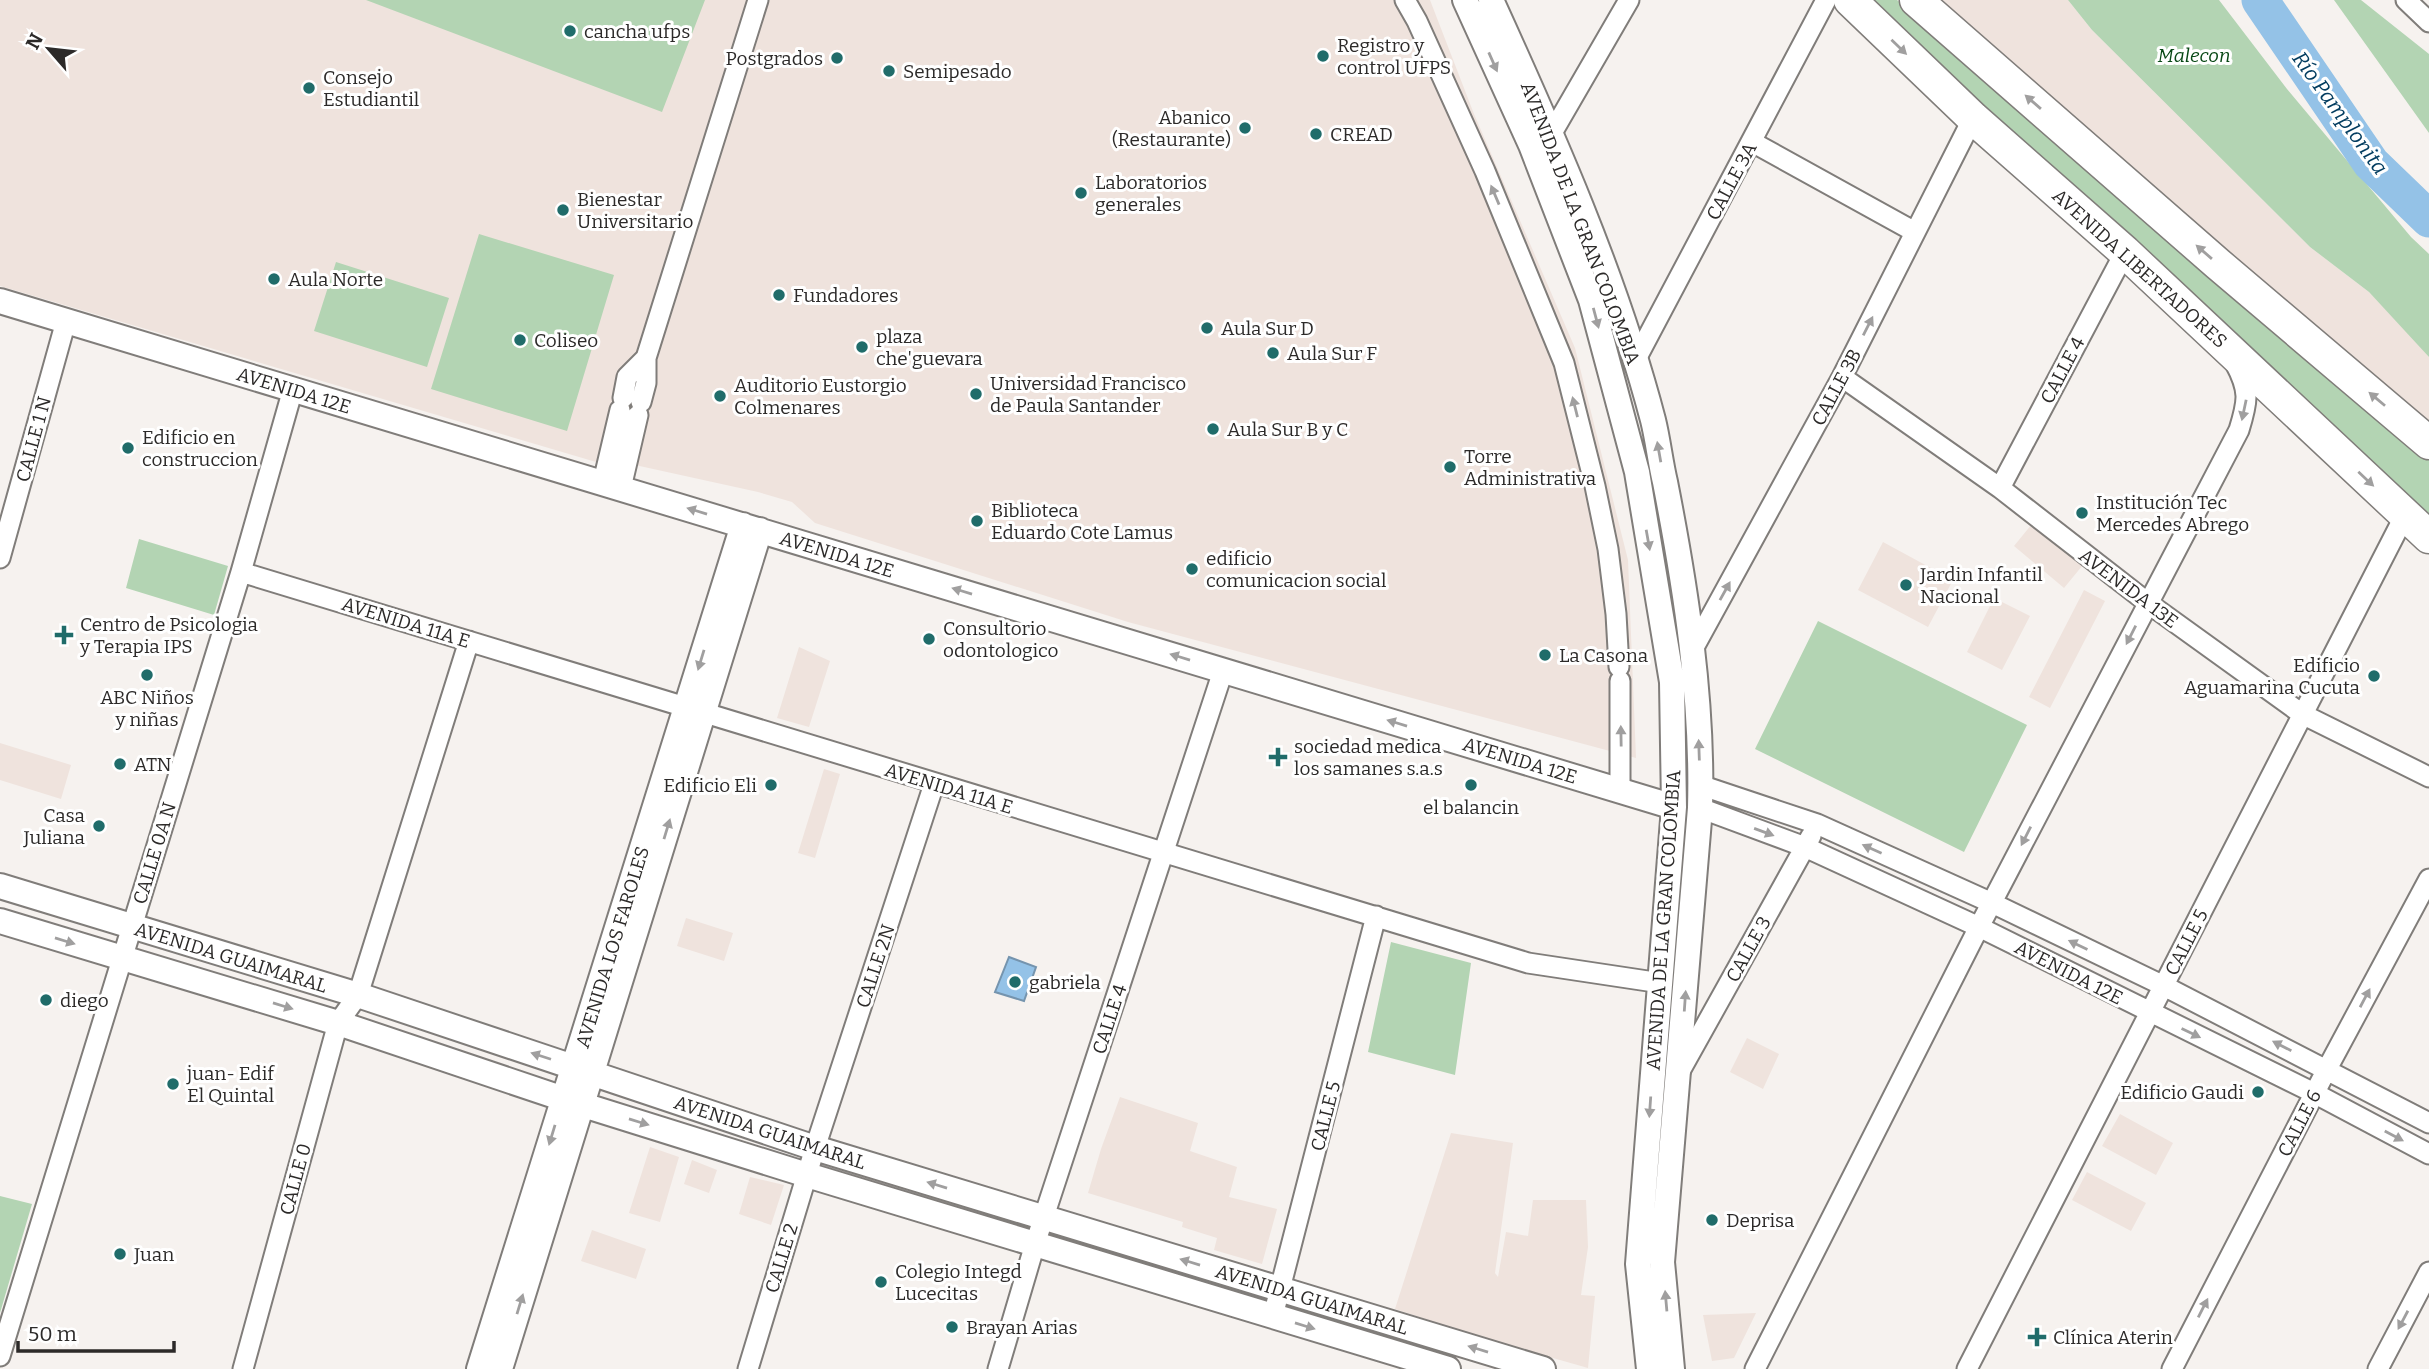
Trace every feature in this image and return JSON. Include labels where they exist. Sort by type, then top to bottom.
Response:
[{"type":"main road","name":"AVENIDA LIBERTADORES","points":[[1850,0],[1973,118],[2125,252],[2429,537]]},
{"type":"main road","points":[[1916,0],[2218,264],[2429,443]]},
{"type":"street","points":[[612,485],[631,406],[646,383],[646,358],[758,0]]},
{"type":"street","points":[[1405,0],[1485,172],[1564,363],[1608,549],[1620,674],[1620,791]]},
{"type":"street","name":"AVENIDA DE LA GRAN COLOMBIA","points":[[1465,0],[1531,145],[1591,300],[1637,472],[1672,682],[1674,807],[1638,1264],[1649,1369]]},
{"type":"street","name":"AVENIDA DE LA GRAN COLOMBIA","points":[[1491,0],[1552,133],[1623,320],[1653,421],[1678,548],[1692,651],[1700,796],[1662,1262],[1672,1369]]},
{"type":"street","points":[[1552,133],[1629,0]]},
{"type":"street","name":"CALLE 3A","points":[[1635,361],[1826,0]]},
{"type":"street","points":[[2406,0],[2429,22]]},
{"type":"street","name":"CALLE 3B","points":[[1692,651],[1842,377],[1973,118]]},
{"type":"street","points":[[1752,142],[1916,232]]},
{"type":"street","name":"CALLE 4","points":[[2000,488],[2125,252]]},
{"type":"street","name":"AVENIDA 12E","points":[[0,300],[1674,807]]},
{"type":"street","name":"CALLE 1 N","points":[[0,558],[66,321]]},
{"type":"street","points":[[1755,1369],[1979,927],[2239,430],[2247,404],[2246,383],[2226,347]]},
{"type":"street","name":"AVENIDA 13E","points":[[1842,377],[2000,488],[2148,603],[2302,714],[2429,777]]},
{"type":"street","name":"CALLE 0A N","points":[[0,1356],[241,572],[293,389]]},
{"type":"street","name":"CALLE 5","points":[[1967,1369],[2405,515]]},
{"type":"street","name":"AVENIDA LOS FAROLES","points":[[479,1369],[573,1102],[751,528]]},
{"type":"street","name":"AVENIDA 11A E","points":[[241,572],[1528,963],[1661,983]]},
{"type":"street","name":"CALLE 0","points":[[243,1369],[338,1023],[358,995],[469,641]]},
{"type":"street","name":"CALLE 4","points":[[998,1369],[1035,1244],[1223,671]]},
{"type":"street","name":"CALLE 2N","points":[[815,1148],[934,784]]},
{"type":"street","name":"AVENIDA 12E","points":[[1700,796],[1817,824],[1992,903],[2164,986],[2429,1124]]},
{"type":"street","name":"AVENIDA 12E","points":[[1700,796],[1979,927],[2314,1093],[2429,1154]]},
{"type":"street","name":"CALLE 3","points":[[1679,1074],[1817,824]]},
{"type":"street","name":"CALLE 6","points":[[2172,1369],[2314,1093],[2429,879]]},
{"type":"street","name":"AVENIDA GUAIMARAL","points":[[0,886],[358,995],[815,1148],[1543,1369]]},
{"type":"street","name":"CALLE 5","points":[[1273,1316],[1376,916]]},
{"type":"street","name":"AVENIDA GUAIMARAL","points":[[0,921],[338,1023],[573,1102],[807,1175],[1448,1369]]},
{"type":"street","name":"AVENIDA LOS FAROLES","points":[[500,1369],[573,1102]]},
{"type":"street","name":"CALLE 2","points":[[748,1369],[815,1148]]},
{"type":"street","points":[[2378,1369],[2429,1272]]},
{"type":"shaded area","name":"Universidad Francisco de Paula Santander","points":[[0,0],[1430,0],[1474,114],[1575,348],[1628,560],[1636,758],[1128,622],[815,523],[792,502],[635,465],[638,450],[603,440],[596,462],[0,286]]},
{"type":"shaded area","points":[[1934,0],[2068,0],[2092,30],[2310,247],[2369,292],[2423,349],[2429,357],[2429,424]]},
{"type":"shaded area","name":"Jardin Infantil Nacional","points":[[2036,519],[2087,560],[2064,588],[2014,546]]},
{"type":"shaded area","name":"Jardin Infantil Nacional","points":[[1883,542],[1953,580],[1928,627],[1858,590]]},
{"type":"shaded area","name":"Jardin Infantil Nacional","points":[[2084,590],[2105,601],[2050,708],[2029,697]]},
{"type":"shaded area","name":"Jardin Infantil Nacional","points":[[1994,598],[2030,616],[2002,670],[1967,652]]},
{"type":"shaded area","points":[[799,647],[830,661],[809,727],[777,718]]},
{"type":"shaded area","points":[[0,743],[71,765],[61,799],[0,780]]},
{"type":"shaded area","points":[[824,769],[840,774],[815,858],[798,853]]},
{"type":"shaded area","points":[[686,918],[733,933],[724,961],[677,946]]},
{"type":"shaded area","points":[[1747,1038],[1779,1054],[1763,1089],[1730,1072]]},
{"type":"shaded area","points":[[1120,1097],[1198,1123],[1190,1151],[1237,1167],[1229,1197],[1277,1209],[1262,1264],[1214,1250],[1217,1238],[1182,1227],[1183,1222],[1088,1193]]},
{"type":"shaded area","points":[[2120,1114],[2173,1143],[2156,1175],[2102,1146]]},
{"type":"shaded area","points":[[1451,1133],[1513,1143],[1495,1273],[1498,1277],[1506,1232],[1528,1236],[1533,1200],[1586,1200],[1588,1247],[1581,1295],[1595,1296],[1588,1368],[1395,1309]]},
{"type":"shaded area","points":[[650,1147],[679,1157],[660,1222],[629,1213]]},
{"type":"shaded area","points":[[692,1160],[717,1170],[709,1193],[684,1184]]},
{"type":"shaded area","points":[[2087,1172],[2146,1203],[2131,1231],[2072,1200]]},
{"type":"shaded area","points":[[750,1177],[784,1185],[771,1225],[739,1214]]},
{"type":"shaded area","points":[[592,1230],[646,1249],[636,1279],[581,1261]]},
{"type":"shaded area","points":[[1756,1313],[1734,1358],[1712,1361],[1703,1315]]},
{"type":"green space","name":"cancha ufps","points":[[366,0],[705,0],[662,112]]},
{"type":"green space","points":[[1869,0],[1897,0],[2429,451],[2429,529]]},
{"type":"green space","name":"Malecon","points":[[2068,0],[2219,0],[2287,89],[2411,237],[2429,254],[2429,357],[2369,292],[2310,247],[2092,30]]},
{"type":"green space","points":[[2334,0],[2361,0],[2429,54],[2429,133]]},
{"type":"green space","name":"Coliseo","points":[[479,234],[614,275],[567,431],[431,389]]},
{"type":"green space","points":[[336,262],[449,298],[427,367],[314,331]]},
{"type":"green space","points":[[139,539],[228,566],[214,615],[126,588]]},
{"type":"green space","points":[[1818,621],[2027,725],[1964,852],[1755,749]]},
{"type":"green space","points":[[1391,942],[1471,963],[1455,1075],[1368,1052]]},
{"type":"green space","points":[[0,1196],[32,1204],[0,1313]]},
{"type":"water","name":"gabriela","points":[[1009,957],[1036,967],[1024,1001],[995,992]]},
{"type":"waterway","name":"Río Pamplonita","points":[[2260,0],[2371,163],[2429,219]]},
{"type":"place","name":"cancha ufps","points":[[570,31]]},
{"type":"place","name":"Registro y control UFPS","points":[[1323,56]]},
{"type":"place","name":"Postgrados","points":[[837,58]]},
{"type":"place","name":"Semipesado","points":[[889,71]]},
{"type":"place","name":"Consejo Estudiantil","points":[[309,88]]},
{"type":"place","name":"Abanico (Restaurante)","points":[[1245,128]]},
{"type":"place","name":"CREAD","points":[[1316,134]]},
{"type":"place","name":"Laboratorios generales","points":[[1081,193]]},
{"type":"place","name":"Bienestar Universitario","points":[[563,210]]},
{"type":"place","name":"Aula Norte","points":[[274,279]]},
{"type":"place","name":"Fundadores","points":[[779,295]]},
{"type":"place","name":"Aula Sur D","points":[[1207,328]]},
{"type":"place","name":"Coliseo","points":[[520,340]]},
{"type":"place","name":"plaza che'guevara","points":[[862,347]]},
{"type":"place","name":"Aula Sur F","points":[[1273,353]]},
{"type":"place","name":"Universidad Francisco de Paula Santander","points":[[976,394]]},
{"type":"place","name":"Auditorio Eustorgio Colmenares","points":[[720,396]]},
{"type":"place","name":"Aula Sur B y C","points":[[1213,429]]},
{"type":"place","name":"Edificio en construccion","points":[[128,448]]},
{"type":"place","name":"Torre Administrativa","points":[[1450,467]]},
{"type":"place","name":"Institución Tec Mercedes Abrego","points":[[2082,513]]},
{"type":"place","name":"Biblioteca Eduardo Cote Lamus","points":[[977,521]]},
{"type":"place","name":"edificio comunicacion social","points":[[1192,569]]},
{"type":"place","name":"Jardin Infantil Nacional","points":[[1906,585]]},
{"type":"place","name":"Centro de Psicologia y Terapia IPS","points":[[64,635]]},
{"type":"place","name":"Consultorio odontologico","points":[[929,639]]},
{"type":"place","name":"La Casona","points":[[1545,655]]},
{"type":"place","name":"ABC Niños y niñas","points":[[147,675]]},
{"type":"place","name":"Edificio Aguamarina Cucuta","points":[[2374,676]]},
{"type":"place","name":"sociedad medica los samanes s.a.s","points":[[1278,757]]},
{"type":"place","name":"ATN","points":[[120,764]]},
{"type":"place","name":"Edificio Eli","points":[[771,785]]},
{"type":"place","name":"el balancin","points":[[1471,785]]},
{"type":"place","name":"Casa Juliana","points":[[99,826]]},
{"type":"place","name":"gabriela","points":[[1015,982]]},
{"type":"place","name":"diego","points":[[46,1000]]},
{"type":"place","name":"juan- Edif El Quintal","points":[[173,1084]]},
{"type":"place","name":"Edificio Gaudi","points":[[2258,1092]]},
{"type":"place","name":"Deprisa","points":[[1712,1220]]},
{"type":"place","name":"Juan","points":[[120,1254]]},
{"type":"place","name":"Colegio Integd Lucecitas","points":[[881,1282]]},
{"type":"place","name":"Brayan Arias","points":[[952,1327]]},
{"type":"place","name":"Clínica Aterin","points":[[2037,1337]]}]
